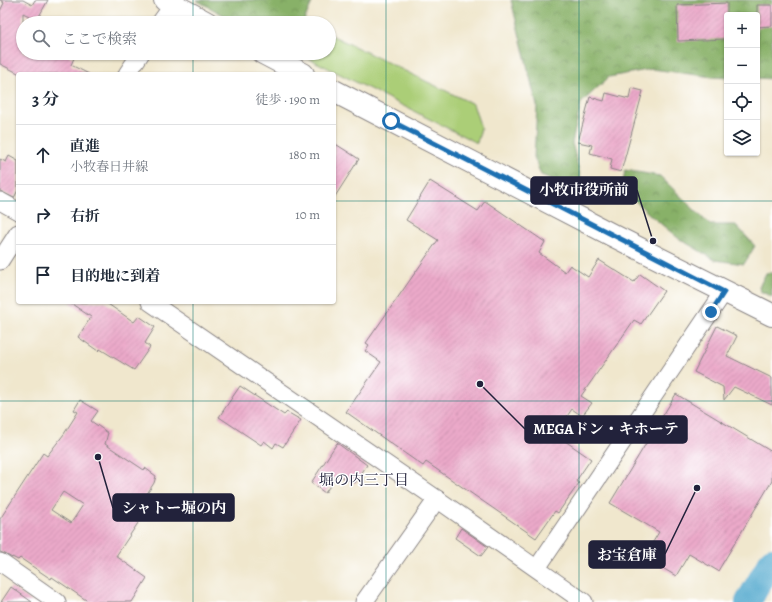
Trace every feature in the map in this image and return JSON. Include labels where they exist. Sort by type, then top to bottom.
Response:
[{"type":"main road","points":[[169,2],[194,16]]},
{"type":"main road","points":[[276,60],[299,72]]},
{"type":"main road","points":[[336,92],[724,292],[772,315]]},
{"type":"street","points":[[163,16],[169,2]]},
{"type":"street","points":[[128,72],[136,60]]},
{"type":"street","points":[[0,201],[16,210]]},
{"type":"street","points":[[0,261],[16,237]]},
{"type":"street","points":[[536,568],[724,292]]},
{"type":"street","points":[[153,304],[584,602]]},
{"type":"street","points":[[364,602],[437,499]]},
{"type":"street","points":[[0,562],[57,602]]},
{"type":"green space","points":[[196,0],[313,0],[306,16],[225,16]]},
{"type":"green space","points":[[511,0],[772,0],[772,79],[760,78],[760,12],[724,12],[724,78],[652,69],[609,77],[581,103],[572,143],[582,183],[575,188],[541,175],[534,157],[537,106]]},
{"type":"green space","points":[[336,37],[473,104],[481,128],[477,143],[336,72],[312,60],[336,60]]},
{"type":"green space","points":[[625,170],[660,176],[710,225],[736,225],[755,246],[744,264],[715,260],[678,238],[649,214],[622,188]]},
{"type":"green space","points":[[772,272],[772,297],[760,291],[759,287],[766,273]]},
{"type":"building","points":[[0,0],[23,0],[32,5],[35,0],[48,0],[39,16],[29,16],[23,13],[23,16],[16,16],[16,60],[73,60],[71,65],[85,72],[16,72],[0,64],[0,11],[4,3]]},
{"type":"building","points":[[727,3],[727,12],[724,12],[724,39],[678,41],[677,5]]},
{"type":"building","points":[[757,5],[772,5],[772,26],[760,27],[760,12],[757,12]]},
{"type":"building","points":[[631,88],[643,91],[621,172],[610,169],[612,159],[590,153],[592,145],[578,142],[590,97],[604,101],[606,93],[629,99]]},
{"type":"building","points":[[336,144],[359,159],[336,195]]},
{"type":"building","points":[[9,156],[16,160],[16,194],[14,198],[0,191],[0,159],[6,162]]},
{"type":"building","points":[[430,181],[478,211],[485,201],[545,242],[539,253],[565,272],[570,265],[588,277],[599,260],[634,282],[640,274],[664,291],[641,324],[634,320],[581,396],[592,403],[582,416],[572,409],[555,434],[591,459],[576,481],[579,483],[558,513],[555,511],[536,538],[426,462],[423,466],[346,412],[381,362],[365,351],[369,345],[366,343],[438,240],[406,220]]},
{"type":"building","points":[[72,304],[108,304],[134,322],[139,316],[155,327],[145,343],[150,347],[134,370],[100,349],[98,351],[78,337],[91,317]]},
{"type":"building","points":[[717,326],[737,336],[727,356],[772,378],[772,405],[734,387],[724,400],[723,387],[694,372]]},
{"type":"building","points":[[240,386],[284,415],[287,412],[301,420],[283,447],[276,443],[273,448],[264,441],[261,445],[219,417]]},
{"type":"building","points":[[676,394],[772,452],[772,481],[718,571],[689,554],[676,576],[644,557],[659,532],[610,503]]},
{"type":"building","points":[[80,400],[98,411],[91,421],[108,433],[105,444],[144,470],[145,468],[156,476],[154,483],[133,515],[140,520],[116,556],[147,578],[132,602],[89,602],[20,558],[18,560],[0,552],[0,519],[43,453],[47,456],[64,434],[78,412],[74,410]],"holes":[[[63,492],[83,505],[71,523],[51,510]]]},
{"type":"building","points":[[337,443],[367,465],[355,483],[350,479],[348,481],[338,474],[325,493],[311,483]]},
{"type":"building","points":[[461,528],[488,547],[481,556],[455,538]]},
{"type":"building","points":[[11,587],[32,602],[1,602]]},
{"type":"waterway","points":[[748,602],[772,560]]},
{"type":"place","name":"小牧市役所前","points":[[653,241]]},
{"type":"place","name":"MEGAドン・キホーテ","points":[[480,384]]},
{"type":"place","name":"シャトー堀の内","points":[[98,457]]},
{"type":"place","name":"お宝倉庫","points":[[697,488]]},
{"type":"district","name":"堀の内三丁目","points":[[364,480]]},
{"type":"route","points":[[391,121],[724,292],[711,312]]}]
